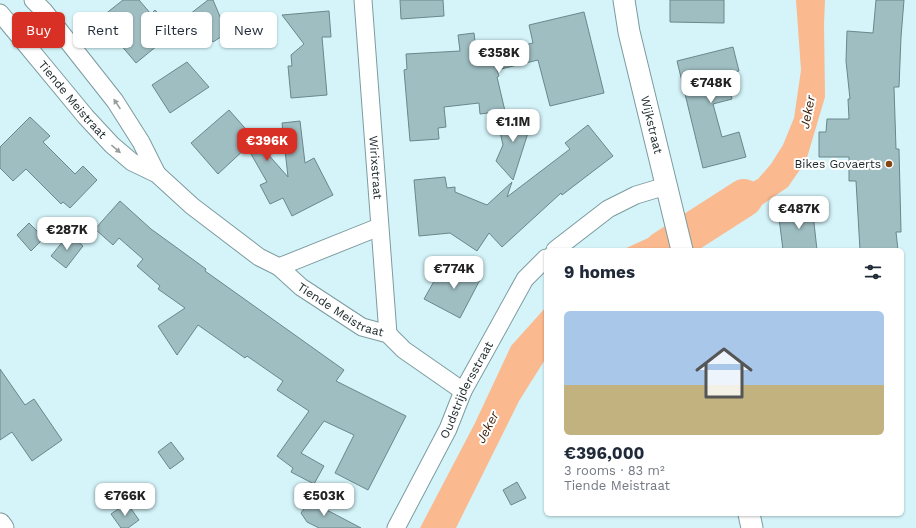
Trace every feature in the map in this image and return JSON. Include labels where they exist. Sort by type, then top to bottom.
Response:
[{"type":"street","name":"Tiende Meistraat","points":[[33,0],[44,11],[115,101],[141,142],[157,174]]},
{"type":"street","name":"Wirixstraat","points":[[363,0],[388,334]]},
{"type":"street","name":"Wijkstraat","points":[[624,0],[629,32],[682,248]]},
{"type":"street","name":"Tiende Meistraat","points":[[0,13],[86,117],[112,145],[132,162],[157,174],[192,206],[259,257],[279,267],[301,287],[362,327],[388,334],[404,350],[463,391]]},
{"type":"street","points":[[557,248],[608,209],[636,195],[666,186]]},
{"type":"street","points":[[279,267],[379,227]]},
{"type":"street","name":"Oudstrijdersstraat","points":[[396,528],[448,429],[463,391],[525,279],[544,260]]},
{"type":"street","points":[[749,516],[752,528]]},
{"type":"street","points":[[0,524],[3,528]]},
{"type":"water","points":[[796,0],[825,0],[825,97],[806,161],[788,187],[747,215],[704,240],[695,212],[758,179],[771,164],[783,145],[794,118],[801,70]]},
{"type":"water","points":[[659,233],[665,248],[626,248]]},
{"type":"water","points":[[544,309],[544,361],[519,401],[456,528],[420,528],[475,423],[511,346]]},
{"type":"building","points":[[123,0],[139,0],[149,12],[141,12],[141,48],[154,48],[136,63],[123,48],[133,48],[133,12],[108,12]]},
{"type":"building","points":[[208,0],[213,0],[220,16],[220,38],[213,42],[212,41],[212,12],[193,12]]},
{"type":"building","points":[[400,0],[443,0],[444,16],[401,19]]},
{"type":"building","points":[[670,0],[724,0],[724,23],[670,22]]},
{"type":"building","points":[[876,0],[904,0],[899,87],[894,87],[896,149],[899,149],[901,232],[896,232],[898,248],[860,248],[856,181],[849,181],[849,157],[819,157],[819,132],[826,132],[827,119],[849,119],[848,99],[850,99],[846,61],[847,31],[873,33]]},
{"type":"building","points":[[329,11],[331,37],[322,37],[327,95],[291,98],[288,66],[292,66],[291,55],[304,44],[282,15]]},
{"type":"building","points":[[584,12],[604,93],[550,106],[538,60],[497,70],[499,76],[497,77],[505,111],[480,114],[479,103],[444,107],[446,127],[438,128],[439,139],[410,141],[404,70],[407,69],[406,54],[460,51],[458,35],[474,33],[477,57],[533,43],[529,25]]},
{"type":"building","points":[[733,47],[739,71],[735,72],[738,85],[729,88],[732,99],[713,104],[722,137],[739,132],[746,157],[703,168],[677,61]]},
{"type":"building","points":[[187,62],[209,87],[170,113],[152,85]]},
{"type":"building","points":[[229,110],[288,177],[282,123],[300,121],[305,163],[314,158],[333,195],[292,216],[283,198],[270,204],[260,185],[267,182],[247,147],[218,174],[191,143]]},
{"type":"building","points":[[534,114],[513,180],[496,161],[503,145],[498,123]]},
{"type":"building","points":[[30,117],[50,136],[43,142],[75,174],[83,166],[97,180],[70,208],[63,202],[61,204],[26,169],[13,181],[0,168],[0,147]]},
{"type":"building","points":[[588,125],[613,156],[562,195],[561,193],[502,247],[489,233],[477,251],[450,233],[419,236],[414,180],[445,177],[447,188],[455,187],[455,192],[487,205],[512,182],[507,197],[570,149],[565,143]]},
{"type":"building","points":[[120,201],[151,229],[206,269],[205,271],[344,370],[336,381],[406,416],[368,490],[335,473],[354,435],[324,421],[301,453],[324,466],[314,484],[291,472],[293,468],[277,456],[309,411],[277,390],[283,381],[247,356],[245,358],[198,325],[177,355],[158,326],[185,308],[158,289],[160,286],[137,266],[143,259],[119,238],[113,245],[95,229]]},
{"type":"building","points":[[812,205],[817,248],[783,248],[779,218],[791,216],[790,208]]},
{"type":"building","points":[[29,223],[44,238],[31,251],[17,235]]},
{"type":"building","points":[[69,234],[83,246],[66,268],[51,256]]},
{"type":"building","points":[[458,263],[482,276],[460,318],[424,299],[437,276],[448,281]]},
{"type":"building","points":[[0,369],[25,405],[34,399],[62,440],[32,461],[12,432],[0,440]]},
{"type":"building","points":[[171,442],[184,459],[170,469],[158,452]]},
{"type":"building","points":[[517,482],[526,498],[511,505],[503,490]]},
{"type":"building","points":[[312,497],[326,504],[323,508],[361,528],[319,528],[307,522],[301,513]]},
{"type":"building","points":[[127,503],[139,520],[128,528],[121,528],[111,514]]},
{"type":"waterway","name":"Jeker","points":[[666,248],[744,198]]},
{"type":"place","name":"Bikes Govaerts","points":[[889,164]]}]
